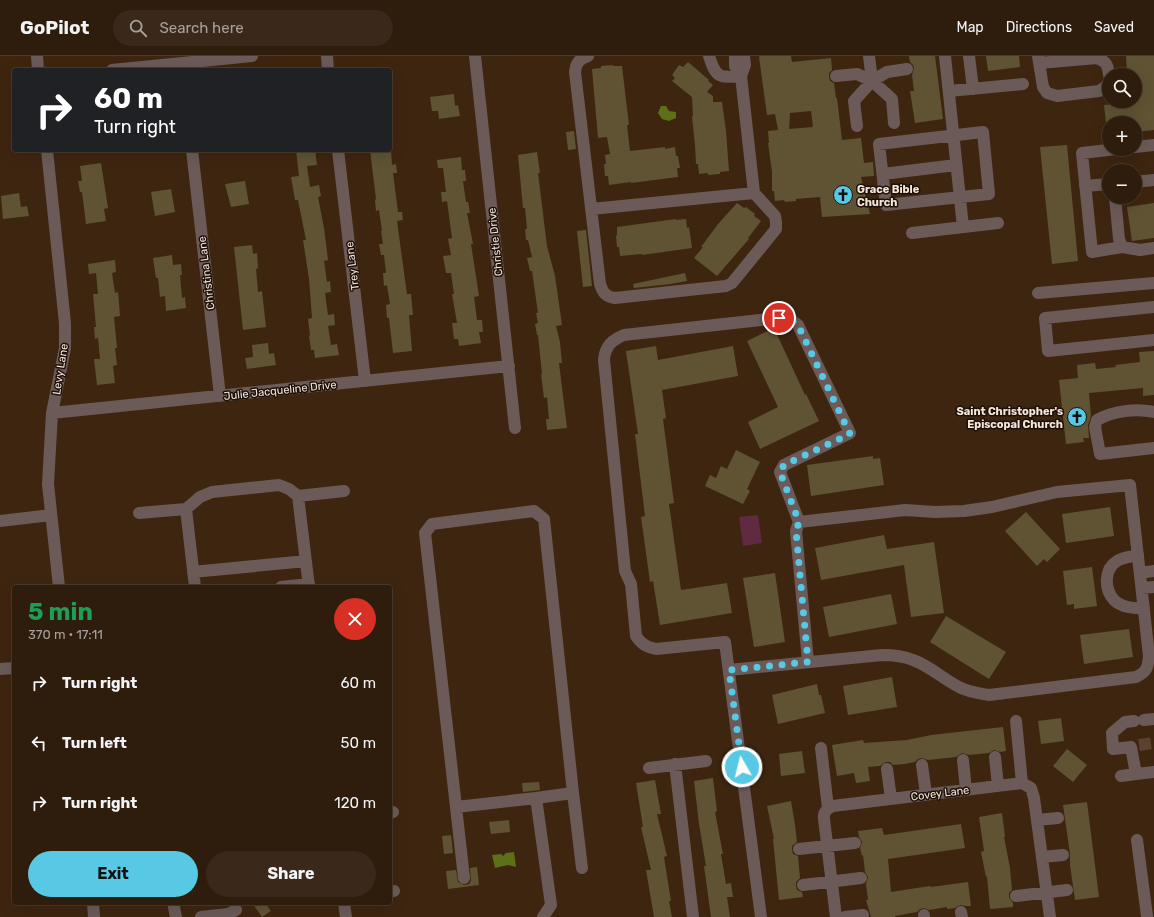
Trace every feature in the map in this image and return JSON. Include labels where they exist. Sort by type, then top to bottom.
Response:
[{"type":"street","points":[[37,56],[38,68]]},
{"type":"street","points":[[159,68],[182,67],[252,56]]},
{"type":"street","points":[[327,56],[328,68]]},
{"type":"street","name":"Christie Drive","points":[[475,56],[515,428]]},
{"type":"street","points":[[588,56],[582,58],[576,64],[575,72],[600,284],[602,292],[608,297],[615,298],[726,286],[732,284],[776,229],[775,216],[754,193],[741,76],[735,66],[735,56]]},
{"type":"street","points":[[709,56],[712,67],[717,74],[724,77],[741,76]]},
{"type":"street","points":[[741,76],[745,65],[744,56]]},
{"type":"street","points":[[869,56],[872,81]]},
{"type":"street","points":[[945,56],[963,227]]},
{"type":"street","points":[[969,56],[973,89]]},
{"type":"street","points":[[1102,89],[1099,91],[1057,96],[1047,93],[1043,87],[1038,60],[1097,58],[1105,61],[1108,68]]},
{"type":"street","points":[[857,126],[854,101],[872,81],[887,72],[907,69]]},
{"type":"street","points":[[836,76],[857,74],[872,81],[892,99],[894,123]]},
{"type":"street","points":[[949,91],[1023,84]]},
{"type":"street","points":[[983,132],[989,194],[886,205],[880,144],[953,135],[983,132]]},
{"type":"street","points":[[1142,146],[1154,145]]},
{"type":"street","points":[[1102,151],[1082,153],[1092,252],[1122,247],[1140,250],[1154,248]]},
{"type":"street","name":"Levy Lane","points":[[47,152],[65,323],[65,348],[52,413],[48,484],[59,585]]},
{"type":"street","name":"Christina Lane","points":[[192,152],[220,396]]},
{"type":"street","name":"Trey Lane","points":[[338,152],[366,381]]},
{"type":"street","points":[[883,174],[956,165]]},
{"type":"street","points":[[1142,181],[1154,180]]},
{"type":"street","points":[[1085,186],[1102,185]]},
{"type":"street","points":[[591,209],[754,193]]},
{"type":"street","points":[[1116,204],[1119,239],[1122,247]]},
{"type":"street","points":[[912,233],[998,223]]},
{"type":"street","points":[[1038,293],[1154,283]]},
{"type":"street","points":[[1154,307],[1045,318],[1048,351],[1154,340]]},
{"type":"street","points":[[761,917],[725,642],[656,649],[641,643],[636,636],[631,584],[625,571],[604,360],[605,351],[615,339],[624,335],[779,318],[794,320],[798,325],[850,434],[784,465],[780,472],[799,522],[796,531],[808,662]]},
{"type":"street","name":"Julie Jacqueline Drive","points":[[52,413],[509,366]]},
{"type":"street","points":[[1154,412],[1142,410],[1111,413],[1096,420],[1095,427],[1100,454],[1154,448]]},
{"type":"street","points":[[139,513],[186,509],[200,497],[212,492],[279,485],[289,489],[298,496],[344,491]]},
{"type":"street","points":[[729,670],[882,654],[904,657],[927,666],[966,690],[989,695],[1136,677],[1143,674],[1147,670],[1149,656],[1144,608],[1148,588],[1140,573],[1130,485],[1057,492],[992,507],[964,511],[935,512],[905,510],[799,522]]},
{"type":"street","points":[[298,496],[309,585]]},
{"type":"street","points":[[186,509],[195,585]]},
{"type":"street","points":[[464,878],[425,533],[432,524],[534,510],[544,519],[582,868]]},
{"type":"street","points":[[0,521],[51,515]]},
{"type":"street","points":[[1138,556],[1117,561],[1110,569],[1106,577],[1107,585],[1114,600],[1122,605],[1144,608]]},
{"type":"street","points":[[193,572],[306,561]]},
{"type":"street","points":[[1140,573],[1154,571]]},
{"type":"street","points":[[0,669],[12,668]]},
{"type":"street","points":[[1136,774],[1135,746],[1113,749],[1112,733],[1124,722],[1144,720]]},
{"type":"street","points":[[1016,721],[1022,783],[1031,788],[1037,820],[1050,917]]},
{"type":"street","points":[[821,748],[828,808],[824,816],[836,917]]},
{"type":"street","points":[[995,757],[998,786]]},
{"type":"street","points":[[963,760],[966,790]]},
{"type":"street","points":[[649,768],[706,761]]},
{"type":"street","points":[[675,764],[693,917]]},
{"type":"street","points":[[922,764],[926,794]]},
{"type":"street","points":[[887,769],[891,799]]},
{"type":"street","points":[[1121,776],[1154,772]]},
{"type":"street","name":"Covey Lane","points":[[828,808],[833,806],[926,794],[1022,783]]},
{"type":"street","points":[[456,807],[573,793]]},
{"type":"street","points":[[536,798],[551,905],[543,917]]},
{"type":"street","points":[[1037,820],[1058,818]]},
{"type":"street","points":[[1137,840],[1146,916]]},
{"type":"street","points":[[799,849],[855,842]]},
{"type":"street","points":[[1042,857],[1063,854]]},
{"type":"street","points":[[803,885],[861,878]]},
{"type":"street","points":[[1016,896],[1067,890]]},
{"type":"street","points":[[92,905],[94,917]]},
{"type":"street","points":[[344,905],[346,917]]},
{"type":"street","points":[[201,917],[228,914],[236,910]]},
{"type":"street","points":[[845,917],[863,915]]},
{"type":"shaded area","points":[[661,106],[666,106],[669,111],[676,112],[676,118],[669,121],[662,119],[658,113]]},
{"type":"shaded area","points":[[758,515],[762,543],[743,546],[739,517]]},
{"type":"shaded area","points":[[514,852],[516,867],[508,865],[495,868],[492,855],[501,854],[503,856],[506,853]]},
{"type":"building","points":[[791,56],[792,62],[831,58],[832,70],[829,73],[829,77],[830,81],[834,83],[842,140],[861,138],[864,163],[873,162],[874,176],[861,177],[870,214],[822,217],[820,197],[796,199],[796,201],[785,202],[784,200],[775,201],[774,191],[772,191],[772,172],[768,131],[778,130],[775,114],[767,115],[759,57]],"holes":[[[811,111],[813,127],[789,129],[790,113]]]},
{"type":"building","points":[[909,56],[935,56],[943,119],[915,123],[910,91],[914,91],[912,75],[914,68],[910,62]]},
{"type":"building","points":[[986,56],[1019,56],[1020,67],[988,71]]},
{"type":"building","points":[[1126,56],[1154,56],[1154,130],[1142,131],[1142,116],[1105,116],[1104,108],[1142,108],[1142,68],[1127,68]]},
{"type":"building","points":[[688,62],[713,85],[707,92],[713,96],[713,102],[722,102],[729,171],[720,172],[720,174],[699,174],[698,164],[696,164],[692,97],[672,81],[675,78],[672,75],[679,65],[683,67]]},
{"type":"building","points":[[601,66],[622,66],[629,125],[627,125],[630,151],[675,147],[680,168],[677,168],[678,177],[609,185],[608,176],[605,176],[604,164],[606,164],[605,155],[610,154],[607,137],[598,138],[592,69],[601,68]]},
{"type":"building","points":[[454,94],[455,106],[458,105],[460,116],[439,119],[438,111],[432,111],[430,97]]},
{"type":"building","points":[[574,131],[576,149],[568,150],[566,132]]},
{"type":"building","points":[[1067,145],[1078,261],[1052,264],[1040,147]]},
{"type":"building","points":[[296,152],[315,152],[317,165],[307,166],[310,187],[319,185],[321,196],[318,197],[328,260],[324,261],[327,282],[330,281],[331,292],[325,293],[328,315],[334,314],[335,325],[328,326],[331,345],[337,344],[339,355],[315,358],[314,350],[311,350],[308,319],[312,318],[309,279],[303,240],[306,240],[298,200],[295,200],[291,177],[299,176]]},
{"type":"building","points":[[370,152],[391,152],[392,165],[396,164],[397,173],[393,173],[398,212],[402,212],[403,220],[397,221],[407,294],[411,294],[413,315],[409,315],[412,351],[393,353],[386,305],[390,304],[387,285],[384,286],[383,273],[386,273],[384,255],[381,255],[379,244],[383,244],[382,231],[379,210],[376,211]]},
{"type":"building","points":[[537,152],[540,173],[538,173],[547,246],[555,276],[562,325],[556,326],[560,342],[562,363],[559,363],[567,428],[547,430],[546,419],[549,419],[547,397],[544,398],[538,335],[535,324],[538,323],[536,313],[538,313],[532,271],[530,271],[527,258],[532,257],[528,240],[526,240],[525,229],[527,229],[525,208],[523,208],[518,155]]},
{"type":"building","points":[[461,157],[462,170],[465,170],[466,181],[463,181],[466,202],[468,202],[470,213],[467,213],[473,244],[471,244],[479,296],[474,297],[477,320],[482,320],[483,332],[479,332],[481,343],[459,346],[458,339],[454,339],[452,323],[457,323],[452,294],[454,294],[451,273],[446,273],[443,256],[451,255],[448,239],[452,238],[447,201],[442,202],[441,192],[446,192],[443,168],[438,168],[437,160]]},
{"type":"building","points":[[101,163],[108,208],[104,209],[106,221],[86,224],[82,192],[80,192],[78,181],[82,181],[80,166]]},
{"type":"building","points":[[245,181],[249,204],[231,207],[225,184]]},
{"type":"building","points":[[171,189],[175,212],[155,216],[151,192]]},
{"type":"building","points":[[19,193],[21,207],[27,206],[29,216],[3,219],[1,196]]},
{"type":"building","points":[[737,203],[744,208],[746,207],[761,221],[748,238],[749,239],[717,276],[694,258],[718,224]]},
{"type":"building","points":[[1154,203],[1154,238],[1132,241],[1127,207]]},
{"type":"building","points":[[686,219],[687,228],[689,227],[692,248],[642,255],[620,256],[619,247],[617,247],[617,227]]},
{"type":"building","points":[[586,230],[592,286],[583,287],[577,231]]},
{"type":"building","points":[[252,245],[253,254],[257,253],[258,268],[256,269],[258,292],[262,291],[266,327],[243,330],[234,247]]},
{"type":"building","points":[[172,255],[173,265],[181,264],[182,275],[180,275],[182,298],[185,297],[186,308],[166,311],[165,296],[160,297],[158,278],[156,278],[153,258]]},
{"type":"building","points":[[115,260],[116,272],[112,273],[115,293],[118,292],[120,316],[114,317],[117,348],[115,348],[117,365],[113,366],[115,383],[97,385],[94,359],[100,359],[98,338],[95,339],[94,327],[96,327],[93,294],[98,294],[96,273],[89,274],[88,264]]},
{"type":"building","points":[[685,273],[687,281],[634,288],[633,284]]},
{"type":"building","points":[[774,328],[805,395],[806,394],[819,421],[760,449],[748,422],[778,407],[747,341]]},
{"type":"building","points":[[268,343],[269,354],[274,353],[276,365],[247,369],[245,358],[253,357],[252,345]]},
{"type":"building","points":[[656,346],[658,360],[733,346],[738,376],[662,390],[666,418],[663,419],[674,503],[669,504],[681,590],[727,583],[732,613],[660,625],[653,581],[650,582],[641,517],[645,516],[635,434],[638,434],[626,351]]},
{"type":"building","name":"Saint Christopher's Episcopal Church","points":[[1154,351],[1154,395],[1143,396],[1143,388],[1089,393],[1091,416],[1088,425],[1089,438],[1083,438],[1084,442],[1066,444],[1059,380],[1078,378],[1077,365],[1095,363],[1096,369],[1116,367],[1115,365],[1140,362],[1139,352]]},
{"type":"building","points":[[736,450],[760,462],[747,489],[750,491],[743,504],[705,486],[710,475],[716,478],[721,466],[727,469]]},
{"type":"building","points":[[873,456],[873,459],[880,458],[884,485],[811,496],[807,465]]},
{"type":"building","points":[[1110,507],[1114,536],[1066,543],[1062,514]]},
{"type":"building","points":[[1026,512],[1060,549],[1047,562],[1044,559],[1037,566],[1005,531]]},
{"type":"building","points":[[884,535],[887,549],[934,542],[944,613],[911,617],[904,565],[821,580],[815,548]]},
{"type":"building","points":[[1092,567],[1097,606],[1074,609],[1074,604],[1067,605],[1063,571]]},
{"type":"building","points":[[775,573],[785,642],[754,647],[743,578]]},
{"type":"building","points":[[891,594],[897,624],[829,637],[823,607]]},
{"type":"building","points":[[946,616],[1006,652],[989,679],[930,642]]},
{"type":"building","points":[[1129,629],[1133,657],[1084,664],[1080,635]]},
{"type":"building","points":[[892,677],[897,707],[848,715],[843,686]]},
{"type":"building","points":[[817,684],[825,713],[778,724],[772,695]]},
{"type":"building","points":[[1061,718],[1064,741],[1041,744],[1038,721]]},
{"type":"building","points":[[1003,727],[1006,751],[1000,752],[994,750],[989,753],[969,755],[962,753],[956,757],[928,760],[921,758],[915,762],[904,764],[893,765],[890,762],[886,762],[880,766],[868,767],[870,781],[856,783],[854,773],[837,776],[832,745],[863,740],[864,743],[907,740],[931,735]]},
{"type":"building","points":[[1067,749],[1087,765],[1073,782],[1053,766]]},
{"type":"building","points":[[802,751],[805,773],[781,776],[779,754]]},
{"type":"building","points":[[713,778],[717,811],[715,812],[723,854],[721,854],[726,884],[731,883],[733,897],[727,897],[730,917],[711,917],[704,866],[706,866],[694,781]]},
{"type":"building","points":[[655,780],[661,814],[657,814],[667,856],[664,857],[672,917],[654,917],[646,870],[651,870],[641,827],[643,827],[636,783]]},
{"type":"building","points":[[539,782],[540,790],[523,792],[522,783]]},
{"type":"building","points":[[791,801],[797,842],[792,846],[792,850],[793,854],[798,856],[800,878],[796,882],[796,886],[797,890],[802,892],[803,897],[779,900],[774,839],[767,806]]},
{"type":"building","points":[[1087,802],[1099,897],[1075,900],[1063,805]]},
{"type":"building","points":[[1002,813],[1012,890],[1009,893],[1009,897],[1013,903],[1013,907],[990,909],[987,876],[986,877],[981,852],[984,851],[979,817]]},
{"type":"building","points":[[509,820],[510,832],[491,834],[489,822]]},
{"type":"building","points":[[961,824],[965,848],[888,859],[891,892],[968,882],[971,906],[960,905],[955,908],[947,909],[947,907],[929,910],[924,908],[917,912],[895,917],[871,917],[866,900],[868,900],[866,884],[868,877],[865,872],[863,855],[862,856],[860,848],[862,842],[858,831],[882,828],[884,835]]},
{"type":"building","points":[[451,835],[453,853],[444,854],[442,836]]},
{"type":"building","points":[[477,867],[479,885],[448,889],[446,871],[456,870],[458,882],[464,885],[469,884],[471,881],[470,868]]},
{"type":"building","points":[[253,905],[266,905],[271,911],[262,917]]},
{"type":"tunnel","points":[[1139,745],[1154,743]]},
{"type":"place","name":"Grace Bible Church","points":[[843,195]]},
{"type":"place","name":"Saint Christopher's Episcopal Church","points":[[1077,417]]},
{"type":"route","points":[[742,767],[729,670],[808,662],[796,531],[799,522],[780,472],[784,465],[850,434],[798,325],[794,320],[779,318]]}]
